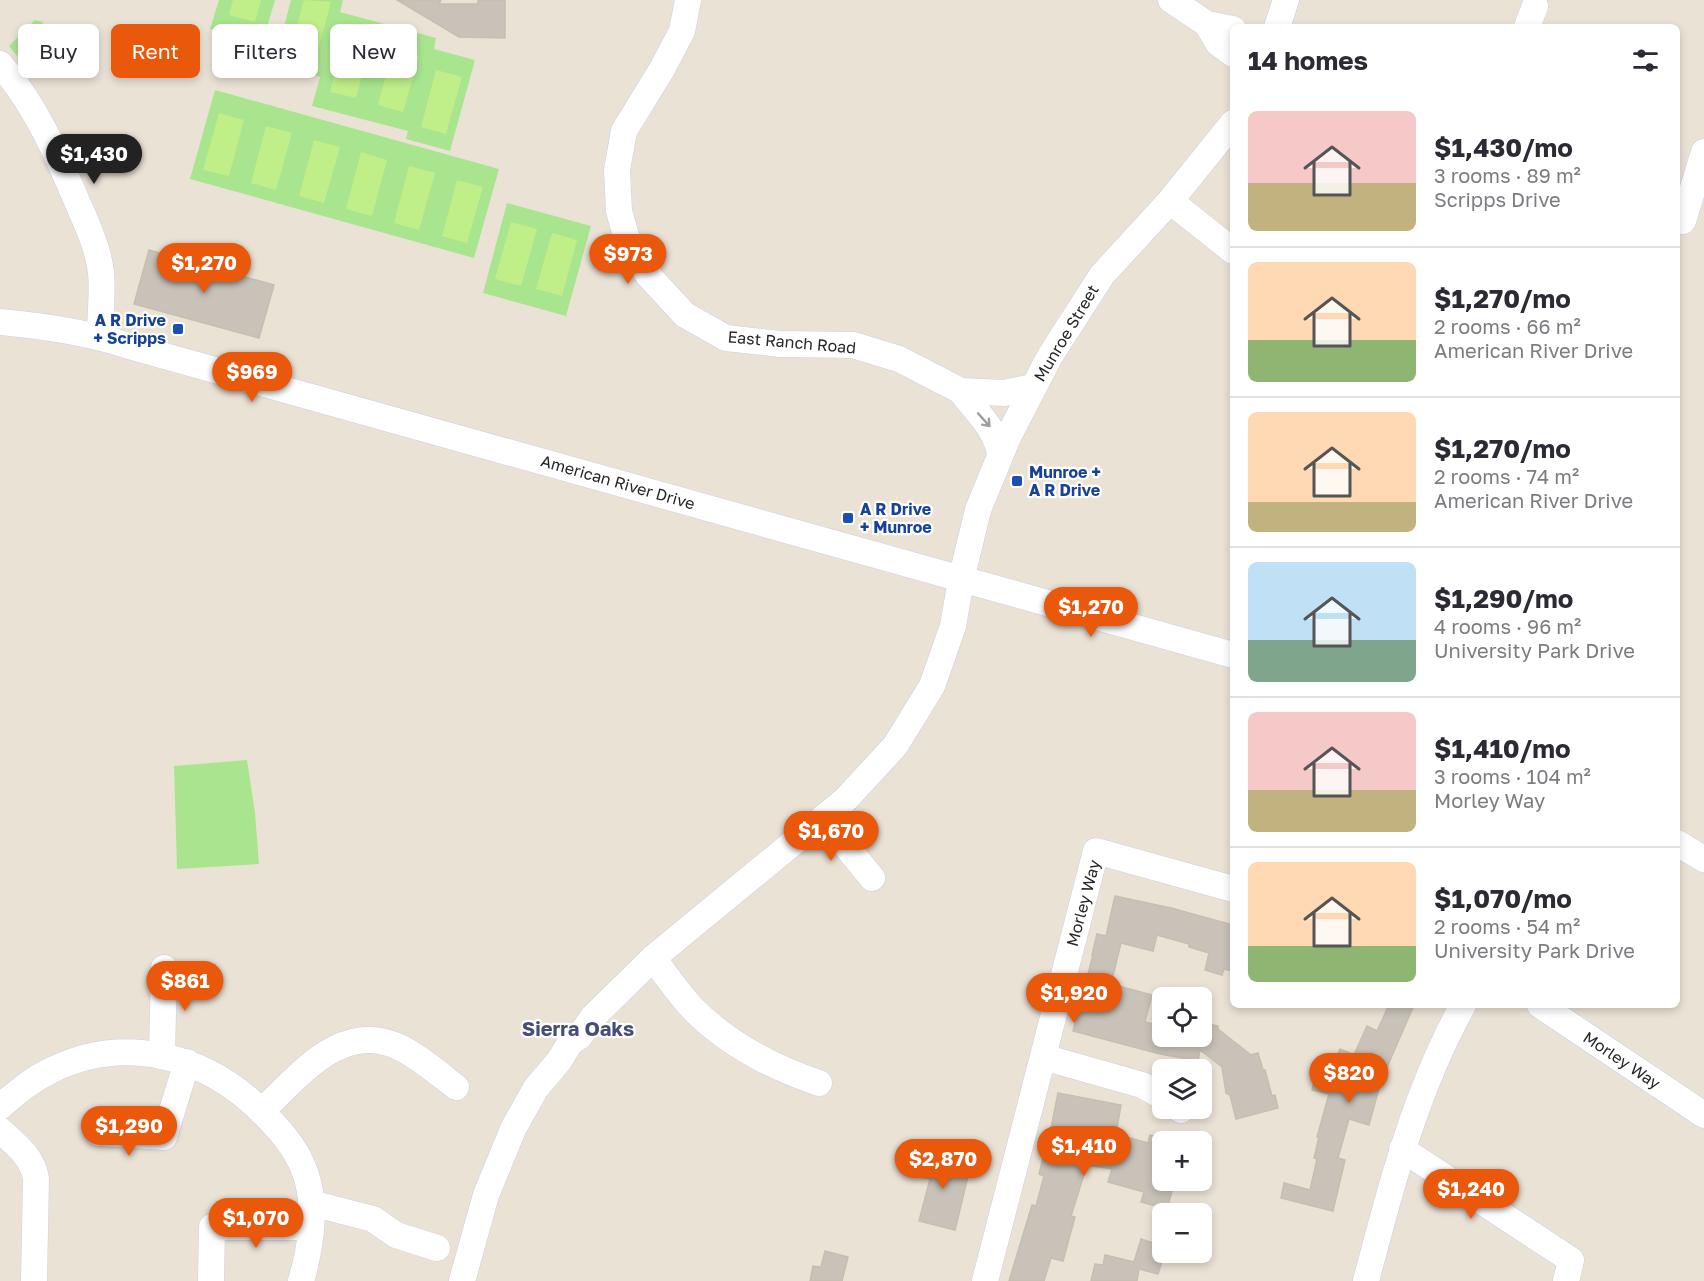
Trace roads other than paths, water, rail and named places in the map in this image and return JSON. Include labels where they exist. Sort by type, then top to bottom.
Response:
[{"type":"street","name":"East Ranch Road","points":[[688,0],[682,31],[624,131],[617,170],[619,211],[629,246],[648,275],[685,315],[726,338],[780,344],[853,345],[899,359],[961,391],[991,428],[996,436],[1000,453]]},
{"type":"street","points":[[1171,0],[1206,24],[1218,43],[1230,52]]},
{"type":"street","points":[[1206,24],[1230,28]]},
{"type":"street","points":[[0,64],[20,89],[40,123],[61,162],[89,228],[101,271],[100,336]]},
{"type":"street","name":"Munroe Street","points":[[462,1281],[486,1195],[514,1126],[536,1088],[559,1061],[570,1043],[653,958],[824,819],[845,800],[895,746],[932,686],[953,626],[961,580],[978,510],[1000,453],[1033,387],[1102,275],[1170,201],[1230,127]]},
{"type":"street","points":[[1688,222],[1704,152]]},
{"type":"street","points":[[1170,201],[1230,248]]},
{"type":"street","name":"American River Drive","points":[[0,322],[53,327],[100,336],[1230,654]]},
{"type":"street","name":"East Ranch Road","points":[[961,391],[1004,393],[1033,387]]},
{"type":"street","points":[[824,819],[872,878]]},
{"type":"street","points":[[1680,845],[1704,859]]},
{"type":"street","name":"Morley Way","points":[[985,1281],[1096,851],[1230,888]]},
{"type":"street","points":[[653,958],[692,1007],[713,1027],[762,1060],[819,1083]]},
{"type":"street","points":[[162,1056],[164,968]]},
{"type":"street","points":[[1366,1281],[1402,1149],[1415,1111],[1437,1057],[1462,1008]]},
{"type":"street","name":"Morley Way","points":[[1544,1008],[1704,1115]]},
{"type":"street","points":[[262,1111],[320,1056],[349,1042],[382,1041],[401,1047],[456,1087]]},
{"type":"street","points":[[0,1107],[24,1086],[48,1072],[78,1060],[117,1054],[162,1056],[187,1062],[223,1079],[262,1111],[291,1144],[303,1165],[309,1184],[311,1215],[302,1281]]},
{"type":"street","points":[[1043,1057],[1142,1085],[1152,1091]]},
{"type":"street","points":[[98,1133],[164,1137],[187,1062]]},
{"type":"street","points":[[0,1131],[28,1156],[35,1168],[34,1281]]},
{"type":"street","points":[[1402,1149],[1571,1260],[1566,1281]]},
{"type":"street","points":[[212,1281],[212,1227],[311,1215],[374,1219],[396,1235],[437,1248]]},
{"type":"place","name":"A R Drive + Scripps","points":[[178,329]]},
{"type":"place","name":"Munroe + A R Drive","points":[[1017,481]]},
{"type":"place","name":"A R Drive + Munroe","points":[[848,518]]},
{"type":"district","name":"Sierra Oaks","points":[[578,1029]]}]
